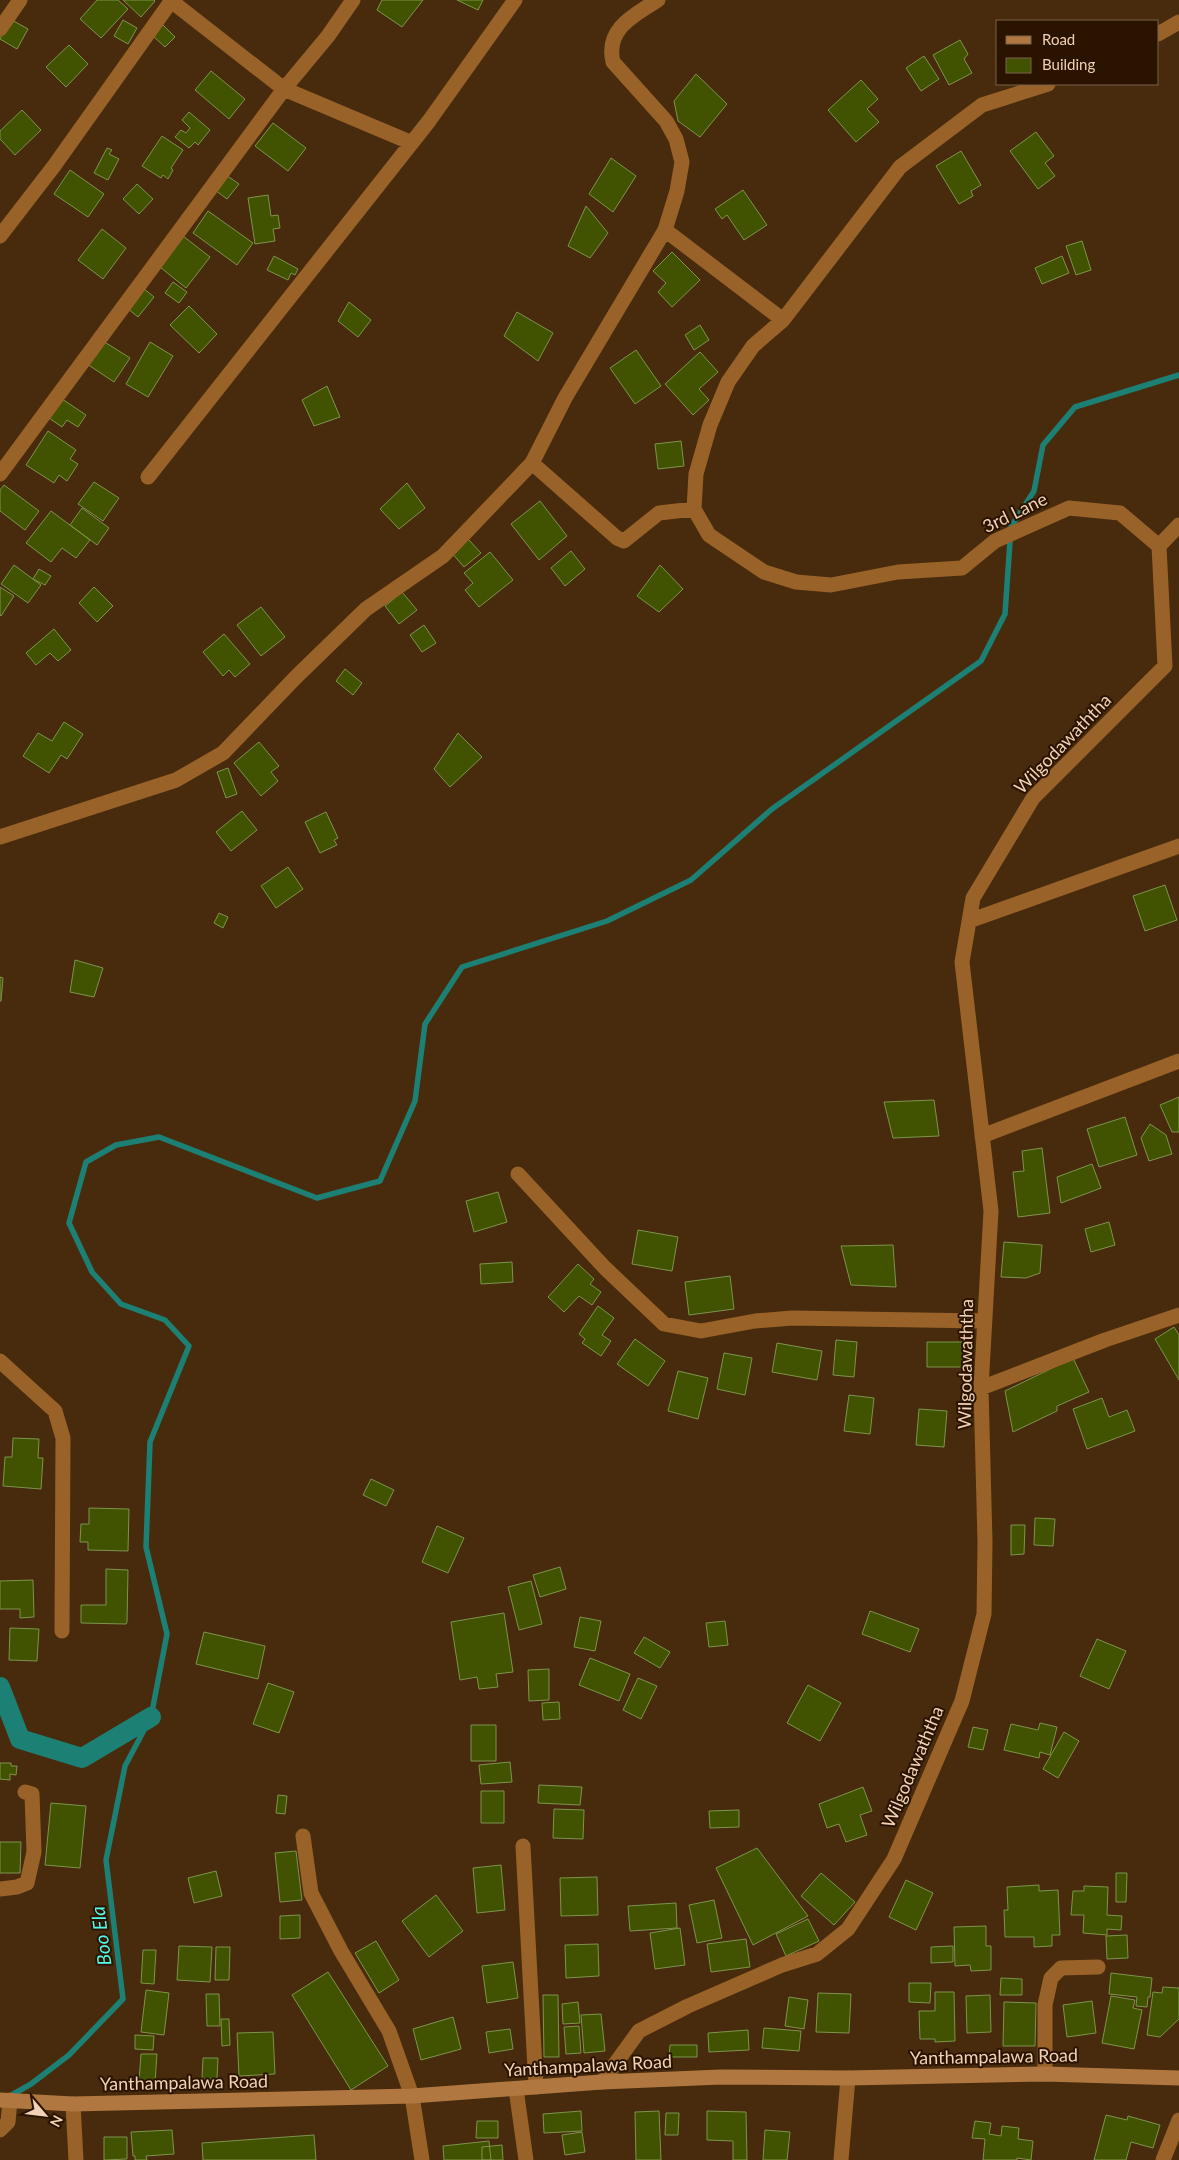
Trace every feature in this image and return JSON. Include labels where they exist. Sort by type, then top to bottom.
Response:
[{"type":"main road","name":"Yanthampalawa Road","points":[[5,2100],[73,2104],[412,2096],[602,2082],[721,2077],[848,2078],[1045,2074],[1179,2078]]},
{"type":"street","points":[[0,28],[20,0]]},
{"type":"street","points":[[0,236],[54,166],[171,0],[284,90],[412,143]]},
{"type":"street","points":[[0,474],[284,90],[328,36],[353,0]]},
{"type":"street","points":[[148,477],[412,143],[515,0]]},
{"type":"street","points":[[0,837],[176,780],[223,753],[296,677],[366,610],[443,556],[532,463],[565,398],[665,230],[677,192],[682,162],[676,139],[666,120],[613,62],[610,49],[616,33],[630,17],[658,0]]},
{"type":"street","points":[[1159,33],[1179,22]]},
{"type":"street","points":[[532,463],[617,538],[624,541],[659,513],[694,509],[696,474],[710,425],[728,382],[753,346],[783,320],[900,167],[982,105],[1045,85]]},
{"type":"street","points":[[665,230],[783,320]]},
{"type":"street","name":"3rd Lane","points":[[694,509],[709,535],[764,572],[796,582],[831,585],[898,572],[962,568],[995,541],[1069,508],[1120,514],[1160,546]]},
{"type":"street","points":[[1160,546],[1179,525]]},
{"type":"street","name":"Wilgodawaththa","points":[[602,2082],[639,2031],[688,2006],[782,1966],[817,1954],[848,1929],[894,1859],[962,1701],[984,1614],[985,1542],[981,1388],[991,1211],[962,962],[968,921],[972,898],[1033,798],[1165,666],[1160,546]]},
{"type":"street","points":[[968,921],[1179,846]]},
{"type":"street","points":[[982,1136],[1179,1061]]},
{"type":"street","points":[[518,1174],[604,1268],[664,1324],[701,1331],[755,1320],[792,1318],[984,1321]]},
{"type":"street","points":[[981,1388],[1105,1340],[1179,1315]]},
{"type":"street","points":[[0,1360],[56,1411],[63,1438],[62,1631]]},
{"type":"street","points":[[0,1889],[17,1887],[27,1883],[34,1852],[32,1794],[25,1792]]},
{"type":"street","points":[[303,1836],[311,1893],[341,1951],[389,2031],[412,2096],[422,2160]]},
{"type":"street","points":[[522,1846],[536,2087]]},
{"type":"street","points":[[1045,2074],[1045,2005],[1051,1978],[1061,1968],[1098,1967]]},
{"type":"street","points":[[841,2160],[848,2078]]},
{"type":"street","points":[[516,2089],[526,2160]]},
{"type":"street","points":[[0,2130],[8,2122],[5,2100]]},
{"type":"street","points":[[73,2104],[76,2160]]},
{"type":"street","points":[[1163,2160],[1179,2120]]},
{"type":"building","points":[[97,0],[118,0],[128,9],[101,38],[80,19]]},
{"type":"building","points":[[123,0],[154,0],[155,1],[141,17]]},
{"type":"building","points":[[382,0],[423,0],[402,27],[377,10]]},
{"type":"building","points":[[457,0],[483,0],[478,10]]},
{"type":"building","points":[[10,19],[28,29],[17,49],[0,39]]},
{"type":"building","points":[[123,20],[137,28],[128,44],[114,36]]},
{"type":"building","points":[[163,25],[175,37],[165,47],[152,35]]},
{"type":"building","points":[[960,40],[968,54],[964,59],[972,73],[949,85],[933,55]]},
{"type":"building","points":[[69,45],[88,64],[66,87],[46,67]]},
{"type":"building","points":[[924,56],[939,79],[921,91],[906,68]]},
{"type":"building","points":[[211,71],[245,99],[229,119],[195,90]]},
{"type":"building","points":[[696,74],[727,104],[700,137],[678,121],[674,101]]},
{"type":"building","points":[[861,80],[878,99],[867,109],[879,122],[856,142],[828,110]]},
{"type":"building","points":[[22,110],[41,130],[15,155],[0,139],[0,131]]},
{"type":"building","points":[[189,112],[210,130],[198,145],[195,142],[189,148],[175,137],[181,130],[186,133],[190,128],[182,120]]},
{"type":"building","points":[[273,123],[306,148],[288,171],[255,146]]},
{"type":"building","points":[[1036,132],[1054,156],[1045,163],[1055,176],[1038,189],[1010,151]]},
{"type":"building","points":[[162,136],[183,150],[171,168],[173,170],[168,179],[163,175],[161,178],[142,166]]},
{"type":"building","points":[[107,148],[112,150],[109,154],[119,159],[108,180],[94,173]]},
{"type":"building","points":[[961,151],[981,185],[971,191],[973,196],[959,204],[936,166]]},
{"type":"building","points":[[611,158],[636,176],[613,212],[589,194]]},
{"type":"building","points":[[70,170],[104,194],[88,217],[54,194]]},
{"type":"building","points":[[226,175],[239,184],[227,199],[215,190]]},
{"type":"building","points":[[137,184],[153,199],[139,214],[123,199]]},
{"type":"building","points":[[743,190],[767,225],[744,240],[727,215],[722,219],[715,209]]},
{"type":"building","points":[[268,195],[271,216],[278,215],[280,228],[273,229],[275,241],[255,244],[248,198]]},
{"type":"building","points":[[586,206],[608,233],[590,258],[568,246]]},
{"type":"building","points":[[208,211],[253,243],[237,265],[193,233]]},
{"type":"building","points":[[102,229],[126,248],[103,279],[78,260]]},
{"type":"building","points":[[183,236],[210,257],[186,288],[160,267]]},
{"type":"building","points":[[1082,241],[1091,270],[1076,275],[1066,246]]},
{"type":"building","points":[[672,252],[700,280],[672,307],[658,292],[666,283],[653,271]]},
{"type":"building","points":[[274,256],[298,269],[295,275],[291,273],[288,280],[267,270]]},
{"type":"building","points":[[1062,256],[1069,273],[1042,284],[1035,268]]},
{"type":"building","points":[[173,282],[187,292],[179,303],[165,293]]},
{"type":"building","points":[[143,288],[154,297],[138,317],[127,308]]},
{"type":"building","points":[[349,302],[371,320],[358,337],[338,321]]},
{"type":"building","points":[[189,306],[217,334],[199,353],[170,325]]},
{"type":"building","points":[[517,312],[553,333],[538,361],[504,336]]},
{"type":"building","points":[[700,325],[709,340],[694,350],[685,335]]},
{"type":"building","points":[[103,341],[130,358],[114,382],[87,364]]},
{"type":"building","points":[[150,342],[173,356],[148,397],[126,384]]},
{"type":"building","points":[[636,350],[661,386],[635,404],[610,368]]},
{"type":"building","points":[[700,352],[718,372],[699,389],[709,400],[693,415],[665,384]]},
{"type":"building","points":[[327,386],[340,417],[314,426],[302,400]]},
{"type":"building","points":[[62,399],[86,415],[78,427],[67,420],[62,427],[49,418]]},
{"type":"building","points":[[48,431],[76,450],[70,459],[78,464],[67,481],[59,475],[54,483],[26,465]]},
{"type":"building","points":[[681,441],[684,466],[658,469],[655,444]]},
{"type":"building","points":[[94,482],[119,498],[103,521],[78,504]]},
{"type":"building","points":[[407,483],[425,508],[399,529],[380,509]]},
{"type":"building","points":[[4,485],[39,511],[25,530],[0,511],[0,490]]},
{"type":"building","points":[[540,501],[567,536],[539,560],[511,524]]},
{"type":"building","points":[[82,508],[109,528],[97,545],[70,525]]},
{"type":"building","points":[[51,511],[90,540],[76,558],[62,548],[51,562],[26,543]]},
{"type":"building","points":[[468,539],[481,553],[464,567],[451,552]]},
{"type":"building","points":[[571,551],[585,569],[565,586],[551,568]]},
{"type":"building","points":[[490,552],[513,580],[479,607],[465,590],[473,583],[464,573]]},
{"type":"building","points":[[14,565],[41,585],[28,603],[1,584]]},
{"type":"building","points":[[660,565],[683,589],[659,612],[637,596]]},
{"type":"building","points":[[39,569],[51,576],[45,585],[33,579]]},
{"type":"building","points":[[0,587],[14,596],[1,616],[0,615]]},
{"type":"building","points":[[94,587],[113,606],[97,622],[79,603]]},
{"type":"building","points":[[402,592],[417,610],[399,624],[385,606]]},
{"type":"building","points":[[261,607],[285,637],[261,656],[237,625]]},
{"type":"building","points":[[424,625],[436,643],[422,652],[410,635]]},
{"type":"building","points":[[54,629],[71,650],[58,661],[50,653],[36,665],[26,653]]},
{"type":"building","points":[[224,634],[250,664],[235,677],[229,670],[223,676],[203,652]]},
{"type":"building","points":[[345,669],[362,683],[353,695],[336,681]]},
{"type":"building","points":[[64,722],[83,734],[67,759],[61,755],[49,773],[23,756],[38,733],[52,741]]},
{"type":"building","points":[[458,733],[482,757],[450,787],[434,769]]},
{"type":"building","points":[[259,742],[279,766],[271,772],[278,781],[261,796],[234,763]]},
{"type":"building","points":[[228,768],[237,794],[226,798],[217,772]]},
{"type":"building","points":[[242,811],[257,830],[231,851],[216,832]]},
{"type":"building","points":[[326,812],[338,838],[334,840],[337,845],[320,853],[305,822]]},
{"type":"building","points":[[288,867],[303,889],[276,908],[261,886]]},
{"type":"building","points":[[1165,885],[1177,920],[1145,931],[1133,896]]},
{"type":"building","points":[[219,913],[228,917],[223,928],[214,923]]},
{"type":"building","points":[[75,960],[103,968],[94,997],[70,992]]},
{"type":"building","points":[[0,977],[3,978],[1,1001],[0,1001]]},
{"type":"building","points":[[1179,1097],[1179,1132],[1172,1132],[1160,1105]]},
{"type":"building","points":[[934,1100],[939,1136],[893,1138],[884,1102]]},
{"type":"building","points":[[1125,1117],[1137,1155],[1099,1167],[1087,1129]]},
{"type":"building","points":[[1150,1124],[1166,1135],[1172,1154],[1149,1161],[1141,1138]]},
{"type":"building","points":[[1042,1148],[1050,1213],[1018,1217],[1013,1172],[1024,1171],[1022,1151]]},
{"type":"building","points":[[1092,1164],[1101,1188],[1061,1203],[1057,1177]]},
{"type":"building","points":[[498,1192],[507,1222],[474,1232],[466,1201]]},
{"type":"building","points":[[1109,1222],[1115,1245],[1091,1252],[1085,1229]]},
{"type":"building","points":[[638,1230],[678,1237],[672,1271],[632,1264]]},
{"type":"building","points":[[1004,1242],[1042,1245],[1040,1273],[1026,1278],[1001,1277]]},
{"type":"building","points":[[893,1245],[896,1287],[851,1285],[841,1246]]},
{"type":"building","points":[[512,1262],[513,1282],[481,1284],[480,1264]]},
{"type":"building","points":[[578,1264],[594,1279],[590,1284],[601,1292],[592,1305],[579,1296],[564,1312],[548,1297]]},
{"type":"building","points":[[730,1276],[734,1309],[689,1315],[685,1282]]},
{"type":"building","points":[[598,1306],[614,1318],[602,1335],[611,1341],[601,1356],[582,1343],[585,1339],[579,1334]]},
{"type":"building","points":[[1174,1327],[1179,1335],[1179,1380],[1155,1339]]},
{"type":"building","points":[[635,1339],[665,1361],[648,1386],[617,1364]]},
{"type":"building","points":[[836,1340],[857,1342],[854,1377],[833,1375]]},
{"type":"building","points":[[927,1342],[969,1342],[969,1367],[927,1367]]},
{"type":"building","points":[[777,1343],[822,1351],[817,1380],[772,1372]]},
{"type":"building","points":[[724,1353],[752,1358],[745,1395],[717,1389]]},
{"type":"building","points":[[1073,1358],[1089,1392],[1057,1406],[1057,1411],[1013,1432],[1005,1391]]},
{"type":"building","points":[[678,1371],[708,1378],[698,1419],[668,1411]]},
{"type":"building","points":[[849,1395],[874,1398],[870,1434],[844,1431]]},
{"type":"building","points":[[1102,1398],[1109,1417],[1127,1410],[1135,1431],[1087,1449],[1073,1409]]},
{"type":"building","points":[[919,1409],[947,1411],[944,1447],[916,1445]]},
{"type":"building","points":[[13,1438],[39,1439],[38,1458],[43,1458],[41,1489],[3,1486],[5,1457],[12,1457]]},
{"type":"building","points":[[371,1479],[394,1490],[386,1506],[363,1495]]},
{"type":"building","points":[[89,1508],[129,1509],[128,1551],[88,1550],[88,1542],[80,1542],[81,1524],[89,1524]]},
{"type":"building","points":[[1035,1518],[1055,1519],[1053,1546],[1034,1545]]},
{"type":"building","points":[[1011,1525],[1025,1525],[1024,1554],[1011,1555]]},
{"type":"building","points":[[437,1526],[464,1538],[448,1573],[422,1562]]},
{"type":"building","points":[[560,1567],[566,1589],[540,1597],[533,1575]]},
{"type":"building","points":[[106,1569],[128,1570],[127,1622],[126,1624],[81,1623],[81,1605],[106,1605]]},
{"type":"building","points":[[33,1580],[34,1617],[20,1618],[20,1609],[0,1609],[0,1581]]},
{"type":"building","points":[[531,1581],[542,1624],[519,1630],[508,1587]]},
{"type":"building","points":[[870,1611],[919,1629],[910,1652],[862,1634]]},
{"type":"building","points":[[504,1613],[513,1672],[496,1674],[498,1687],[479,1689],[477,1677],[460,1680],[451,1622]]},
{"type":"building","points":[[580,1617],[601,1621],[595,1651],[574,1647]]},
{"type":"building","points":[[725,1621],[728,1645],[709,1647],[706,1623]]},
{"type":"building","points":[[10,1628],[39,1629],[37,1661],[9,1660]]},
{"type":"building","points":[[204,1632],[265,1646],[258,1679],[196,1664]]},
{"type":"building","points":[[644,1637],[670,1652],[660,1668],[634,1653]]},
{"type":"building","points":[[1097,1639],[1126,1651],[1109,1689],[1080,1676]]},
{"type":"building","points":[[590,1658],[630,1674],[619,1701],[579,1685]]},
{"type":"building","points":[[549,1669],[549,1700],[529,1701],[528,1670]]},
{"type":"building","points":[[638,1678],[657,1686],[641,1719],[623,1710]]},
{"type":"building","points":[[268,1683],[294,1692],[279,1733],[253,1724]]},
{"type":"building","points":[[808,1685],[841,1703],[820,1741],[787,1723]]},
{"type":"building","points":[[559,1702],[560,1719],[543,1720],[542,1703]]},
{"type":"building","points":[[1040,1723],[1057,1727],[1050,1755],[1040,1752],[1039,1758],[1004,1750],[1011,1724],[1038,1730]]},
{"type":"building","points":[[471,1725],[496,1725],[496,1761],[471,1761]]},
{"type":"building","points":[[973,1727],[988,1730],[983,1750],[968,1747]]},
{"type":"building","points":[[1064,1732],[1079,1741],[1058,1778],[1043,1769]]},
{"type":"building","points":[[510,1762],[512,1782],[481,1784],[479,1765]]},
{"type":"building","points":[[0,1763],[11,1763],[11,1766],[17,1766],[16,1775],[10,1774],[10,1780],[0,1779]]},
{"type":"building","points":[[539,1785],[582,1787],[580,1805],[538,1803]]},
{"type":"building","points":[[863,1787],[872,1811],[860,1815],[867,1835],[846,1842],[839,1824],[827,1828],[819,1804]]},
{"type":"building","points":[[481,1791],[504,1791],[504,1823],[481,1823]]},
{"type":"building","points":[[278,1795],[287,1796],[285,1814],[276,1813]]},
{"type":"building","points":[[51,1803],[86,1806],[80,1868],[45,1865]]},
{"type":"building","points":[[554,1809],[584,1810],[583,1839],[553,1838]]},
{"type":"building","points":[[739,1810],[739,1827],[710,1828],[709,1811]]},
{"type":"building","points":[[0,1842],[21,1842],[20,1873],[0,1873]]},
{"type":"building","points":[[757,1848],[808,1916],[753,1945],[716,1868]]},
{"type":"building","points":[[296,1851],[302,1900],[280,1902],[275,1853]]},
{"type":"building","points":[[501,1865],[505,1910],[477,1913],[473,1868]]},
{"type":"building","points":[[216,1871],[222,1896],[194,1903],[188,1878]]},
{"type":"building","points":[[821,1873],[855,1902],[834,1925],[801,1896]]},
{"type":"building","points":[[1116,1873],[1127,1873],[1126,1902],[1116,1902]]},
{"type":"building","points":[[597,1877],[598,1915],[561,1916],[560,1878]]},
{"type":"building","points":[[906,1880],[933,1893],[916,1930],[889,1917]]},
{"type":"building","points":[[1039,1885],[1039,1891],[1058,1890],[1060,1935],[1052,1935],[1052,1946],[1034,1947],[1034,1937],[1005,1937],[1004,1910],[1008,1910],[1007,1887]]},
{"type":"building","points":[[1084,1886],[1108,1887],[1107,1915],[1122,1916],[1121,1930],[1107,1929],[1107,1935],[1083,1933],[1084,1915],[1071,1915],[1073,1891],[1084,1891]]},
{"type":"building","points":[[436,1895],[463,1931],[429,1957],[402,1921]]},
{"type":"building","points":[[714,1900],[722,1938],[697,1943],[689,1905]]},
{"type":"building","points":[[676,1903],[677,1928],[630,1931],[628,1906]]},
{"type":"building","points":[[300,1915],[300,1938],[280,1939],[280,1916]]},
{"type":"building","points":[[808,1919],[819,1941],[786,1956],[776,1934]]},
{"type":"building","points":[[986,1926],[986,1946],[991,1946],[991,1970],[971,1971],[970,1965],[955,1966],[954,1927]]},
{"type":"building","points":[[680,1928],[685,1965],[655,1969],[650,1933]]},
{"type":"building","points":[[1127,1935],[1128,1958],[1107,1959],[1106,1936]]},
{"type":"building","points":[[746,1939],[750,1967],[711,1972],[707,1944]]},
{"type":"building","points":[[376,1941],[399,1980],[379,1993],[355,1953]]},
{"type":"building","points":[[598,1944],[599,1976],[566,1978],[565,1945]]},
{"type":"building","points":[[179,1946],[212,1947],[210,1982],[177,1980]]},
{"type":"building","points":[[953,1946],[953,1962],[931,1963],[931,1947]]},
{"type":"building","points":[[216,1947],[230,1947],[229,1980],[215,1980]]},
{"type":"building","points":[[143,1950],[156,1950],[154,1984],[141,1983]]},
{"type":"building","points":[[513,1962],[518,1998],[487,2003],[482,1966]]},
{"type":"building","points":[[328,1972],[388,2066],[351,2090],[292,1995]]},
{"type":"building","points":[[1111,1973],[1152,1978],[1147,2007],[1136,2006],[1137,1997],[1109,1994]]},
{"type":"building","points":[[1001,1978],[1022,1979],[1022,1995],[1000,1995]]},
{"type":"building","points":[[909,1983],[931,1983],[930,2003],[909,2002]]},
{"type":"building","points":[[1163,1987],[1179,1988],[1179,2019],[1160,2037],[1147,2035],[1153,1992],[1162,1993]]},
{"type":"building","points":[[146,1990],[169,1993],[164,2035],[141,2032]]},
{"type":"building","points":[[935,1992],[954,1992],[955,2041],[935,2042],[935,2039],[920,2039],[919,2011],[935,2011]]},
{"type":"building","points":[[818,1993],[851,1994],[849,2033],[816,2032]]},
{"type":"building","points":[[206,1994],[219,1994],[220,2026],[207,2026]]},
{"type":"building","points":[[543,1995],[558,1995],[559,2057],[544,2057]]},
{"type":"building","points":[[990,1995],[991,2032],[967,2033],[966,1996]]},
{"type":"building","points":[[1111,1996],[1135,2000],[1133,2008],[1142,2010],[1134,2049],[1102,2043]]},
{"type":"building","points":[[789,1997],[808,2000],[804,2029],[785,2026]]},
{"type":"building","points":[[1092,2001],[1096,2033],[1067,2037],[1063,2005]]},
{"type":"building","points":[[578,2002],[580,2023],[563,2024],[562,2004]]},
{"type":"building","points":[[1004,2002],[1036,2003],[1035,2046],[1003,2046]]},
{"type":"building","points":[[601,2014],[605,2051],[584,2053],[581,2015]]},
{"type":"building","points":[[453,2017],[461,2049],[421,2060],[413,2029]]},
{"type":"building","points":[[221,2019],[229,2019],[230,2045],[222,2046]]},
{"type":"building","points":[[579,2026],[581,2053],[566,2054],[564,2027]]},
{"type":"building","points":[[764,2028],[801,2031],[799,2051],[762,2048]]},
{"type":"building","points":[[510,2029],[513,2049],[489,2053],[486,2032]]},
{"type":"building","points":[[748,2030],[749,2050],[709,2052],[708,2033]]},
{"type":"building","points":[[273,2032],[275,2074],[239,2076],[237,2033]]},
{"type":"building","points":[[135,2035],[154,2036],[153,2050],[135,2049]]},
{"type":"building","points":[[670,2045],[697,2045],[697,2057],[669,2057]]},
{"type":"building","points":[[141,2054],[157,2054],[155,2082],[139,2081]]},
{"type":"building","points":[[203,2058],[218,2058],[217,2079],[202,2079]]},
{"type":"building","points":[[581,2111],[582,2131],[544,2133],[543,2114]]},
{"type":"building","points":[[659,2111],[661,2160],[636,2160],[635,2112]]},
{"type":"building","points":[[707,2111],[746,2112],[747,2160],[733,2160],[733,2141],[707,2140]]},
{"type":"building","points":[[666,2113],[679,2113],[678,2135],[665,2135]]},
{"type":"building","points":[[1106,2115],[1127,2120],[1128,2116],[1160,2125],[1153,2148],[1131,2142],[1126,2160],[1094,2160]]},
{"type":"building","points":[[477,2121],[498,2121],[498,2138],[476,2138]]},
{"type":"building","points":[[975,2121],[991,2123],[989,2134],[1001,2136],[1002,2126],[1019,2128],[1018,2139],[1033,2141],[1031,2160],[1017,2158],[1017,2160],[983,2160],[985,2139],[972,2138]]},
{"type":"building","points":[[172,2130],[174,2154],[146,2156],[147,2160],[135,2160],[131,2132]]},
{"type":"building","points":[[765,2130],[790,2132],[787,2160],[763,2160]]},
{"type":"building","points":[[582,2132],[585,2152],[565,2155],[562,2135]]},
{"type":"building","points":[[314,2135],[316,2160],[203,2160],[202,2143]]},
{"type":"building","points":[[104,2137],[127,2137],[127,2159],[104,2160]]},
{"type":"building","points":[[489,2141],[491,2160],[444,2160],[443,2146]]},
{"type":"building","points":[[502,2145],[503,2160],[482,2160],[482,2147]]},
{"type":"waterway","name":"Boo Ela","points":[[10,2096],[31,2084],[69,2055],[123,1999],[106,1860],[125,1766],[151,1717],[167,1634],[146,1547],[150,1442],[189,1346],[165,1320],[121,1304],[92,1272],[69,1223],[86,1162],[116,1145],[159,1137],[317,1198],[380,1181],[415,1101],[425,1024],[462,967],[607,921],[691,880],[772,809],[981,661],[1005,614],[1011,527],[1034,491],[1043,445],[1075,407],[1179,375]]},
{"type":"waterway","points":[[0,1687],[20,1739],[82,1758],[151,1717]]}]
